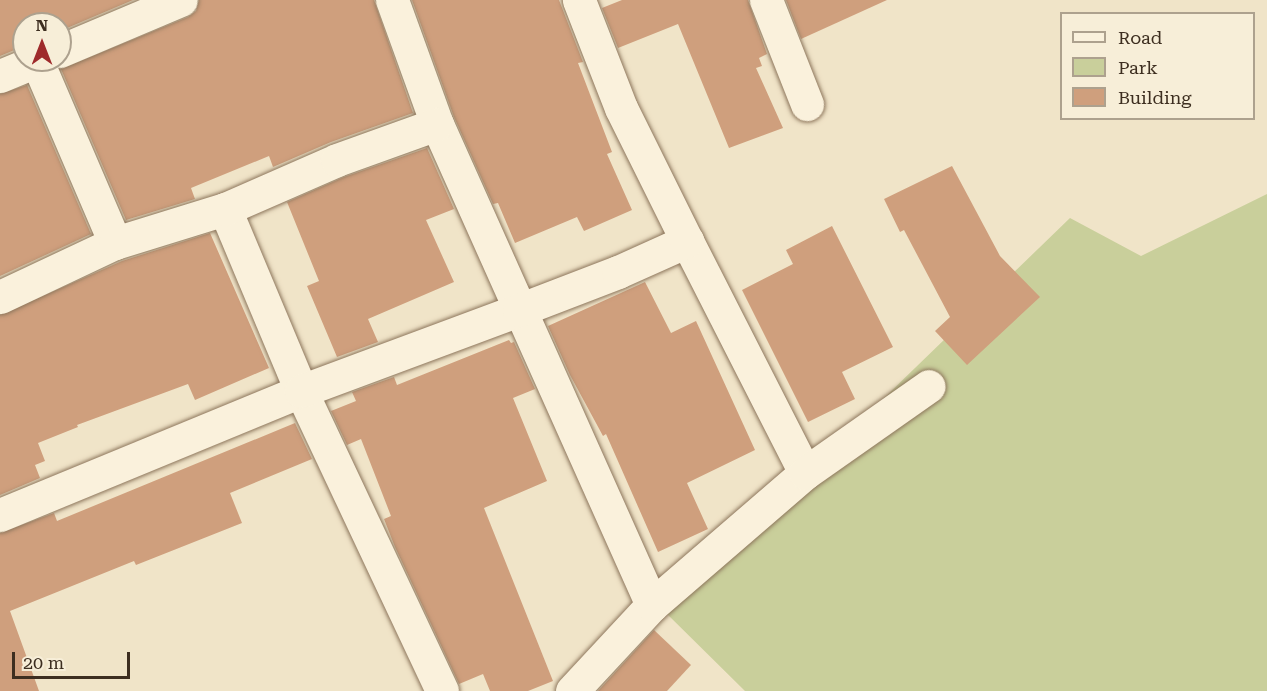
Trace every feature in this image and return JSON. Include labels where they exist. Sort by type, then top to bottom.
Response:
[{"type":"street","points":[[72,46],[181,0]]},
{"type":"street","points":[[392,0],[436,124],[652,605]]},
{"type":"street","points":[[579,0],[621,108],[805,473]]},
{"type":"street","points":[[766,0],[807,104]]},
{"type":"street","points":[[43,72],[115,243]]},
{"type":"street","points":[[0,297],[115,243],[225,209],[338,160],[436,124]]},
{"type":"street","points":[[225,209],[301,391],[442,691]]},
{"type":"street","points":[[0,515],[301,391],[618,272],[687,241]]},
{"type":"street","points":[[576,690],[652,605],[805,473],[929,386]]},
{"type":"green space","points":[[1267,194],[1267,691],[745,691],[664,611],[1070,218],[1141,256]]},
{"type":"building","points":[[0,0],[133,0],[72,26],[72,12],[12,12],[12,51],[0,56]]},
{"type":"building","points":[[199,0],[374,0],[413,113],[331,142],[273,167],[269,156],[191,188],[195,199],[126,220],[62,72],[72,72],[72,64],[188,17],[196,11]]},
{"type":"building","points":[[412,0],[559,0],[583,62],[578,63],[612,152],[607,154],[632,210],[584,231],[577,217],[515,243],[498,203],[493,204],[454,117]]},
{"type":"building","points":[[622,0],[748,0],[767,54],[759,58],[762,66],[756,68],[783,128],[729,148],[678,24],[618,48],[602,8]]},
{"type":"building","points":[[786,0],[887,0],[801,39]]},
{"type":"building","points":[[27,85],[91,234],[0,276],[0,94]]},
{"type":"building","points":[[427,148],[454,209],[426,220],[454,282],[368,319],[378,342],[337,357],[307,286],[319,281],[287,202],[344,177]]},
{"type":"building","points":[[952,166],[1000,256],[1040,297],[967,365],[935,331],[950,317],[904,230],[900,232],[884,199]]},
{"type":"building","points":[[832,226],[893,347],[842,372],[855,399],[808,422],[742,290],[793,264],[786,250]]},
{"type":"building","points":[[210,233],[269,368],[195,400],[188,384],[77,425],[78,427],[38,443],[45,461],[35,465],[40,478],[0,495],[0,315],[122,261]]},
{"type":"building","points":[[645,282],[671,333],[696,321],[755,450],[687,483],[708,529],[658,552],[606,434],[603,436],[570,375],[548,326]]},
{"type":"building","points":[[509,340],[511,343],[514,342],[535,389],[513,398],[547,481],[484,508],[553,681],[528,691],[490,691],[483,674],[459,684],[395,547],[384,519],[391,516],[361,439],[347,445],[331,411],[356,401],[352,392],[394,377],[397,385]]},
{"type":"building","points":[[295,423],[312,459],[230,493],[242,523],[136,565],[134,561],[10,611],[39,691],[0,691],[0,533],[54,513],[57,521]]},
{"type":"building","points":[[654,630],[691,665],[667,691],[598,691]]}]
